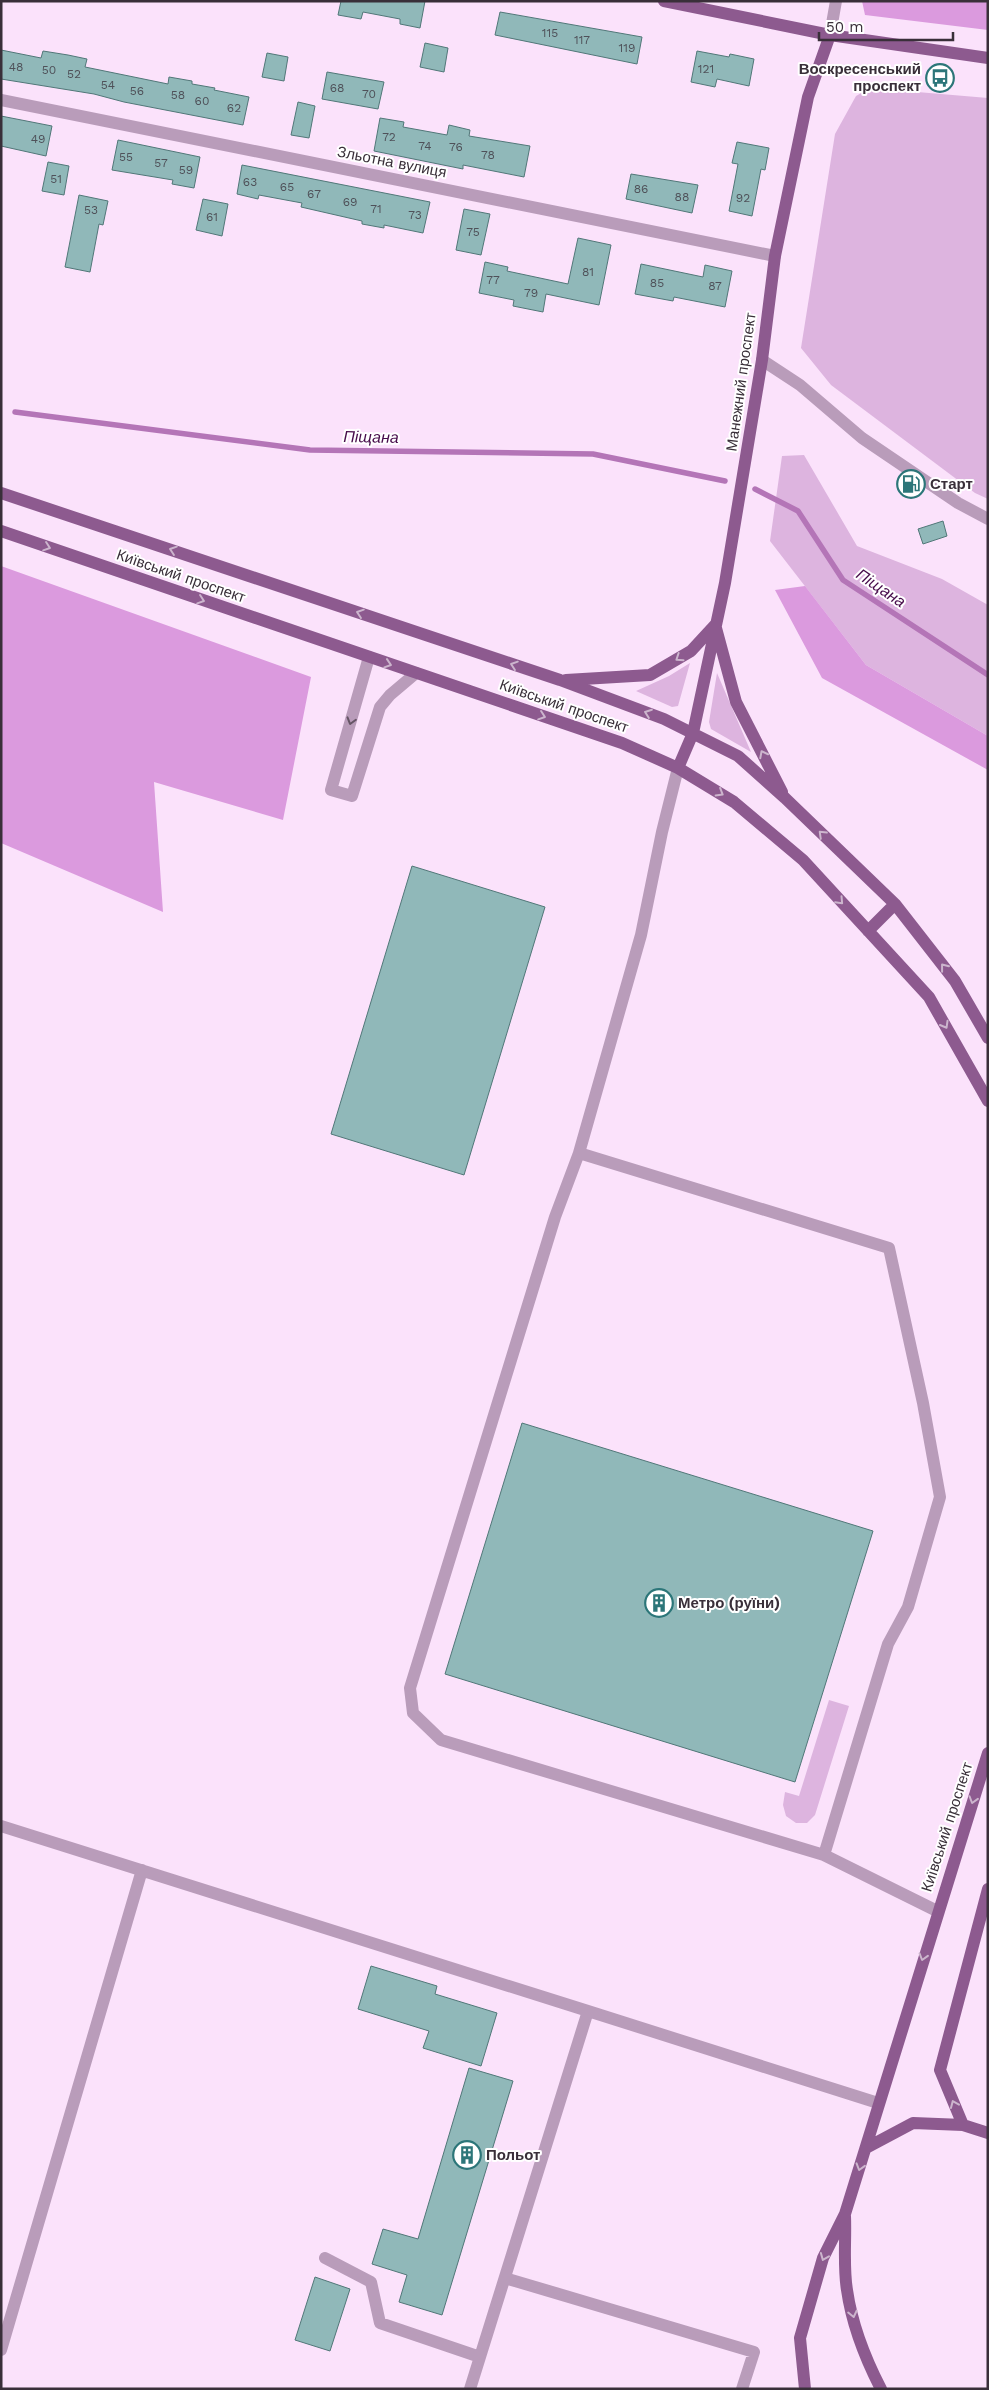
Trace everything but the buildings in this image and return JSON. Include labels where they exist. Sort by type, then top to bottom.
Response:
[{"type":"main road","points":[[664,1],[830,35],[988,58]]},
{"type":"main road","name":"Манежний проспект","points":[[678,768],[692,733],[725,584],[762,360],[775,256],[808,98],[830,35]]},
{"type":"main road","name":"Київський проспект","points":[[1,493],[560,680],[664,719],[738,756],[785,798],[895,904],[955,981],[988,1038]]},
{"type":"main road","name":"Київський проспект","points":[[1,531],[622,743],[678,768],[734,802],[803,860],[929,997],[988,1100]]},
{"type":"main road","points":[[560,680],[650,675],[690,651],[715,625]]},
{"type":"main road","points":[[715,625],[736,702],[785,798]]},
{"type":"main road","points":[[868,931],[895,904]]},
{"type":"main road","name":"Київський проспект","points":[[845,2214],[988,1753]]},
{"type":"main road","points":[[963,2125],[940,2070],[973,1939],[988,1889]]},
{"type":"main road","points":[[866,2148],[912,2123],[963,2125],[988,2133]]},
{"type":"main road","points":[[805,2389],[800,2338],[822,2258],[845,2214]]},
{"type":"main road","points":[[845,2214],[846,2289],[856,2330],[869,2366],[881,2389]]},
{"type":"street","name":"Манежний проспект","points":[[830,35],[836,1]]},
{"type":"street","name":"Зльотна вулиця","points":[[1,100],[775,256]]},
{"type":"street","points":[[762,360],[800,385],[862,438],[958,503],[988,519]]},
{"type":"street","points":[[369,657],[331,790],[352,796],[380,707],[390,694],[416,673]]},
{"type":"street","points":[[678,768],[662,832],[641,935],[579,1153],[555,1217],[410,1688],[413,1713],[441,1740],[824,1855],[938,1911]]},
{"type":"street","points":[[579,1153],[889,1248],[923,1402],[940,1497],[908,1607],[888,1644],[824,1855]]},
{"type":"street","points":[[1,1826],[878,2103]]},
{"type":"street","points":[[1,2350],[142,1870]]},
{"type":"street","points":[[470,2389],[588,2012]]},
{"type":"street","points":[[325,2258],[371,2282],[380,2323],[480,2357]]},
{"type":"street","points":[[505,2278],[754,2352],[742,2389]]},
{"type":"shaded area","points":[[862,1],[988,1],[988,30],[865,15]]},
{"type":"shaded area","points":[[870,88],[988,98],[988,499],[975,493],[831,385],[801,348],[835,134],[856,96]]},
{"type":"shaded area","points":[[804,455],[857,546],[942,579],[988,605],[988,736],[866,665],[770,541],[782,456]]},
{"type":"shaded area","points":[[1,566],[311,677],[283,820],[154,782],[163,912],[1,843]]},
{"type":"shaded area","points":[[805,586],[866,665],[988,736],[988,770],[822,678],[775,590]]},
{"type":"shaded area","points":[[690,663],[678,706],[672,707],[636,691],[669,676]]},
{"type":"shaded area","points":[[717,673],[751,752],[711,729],[709,722]]},
{"type":"shaded area","points":[[829,1700],[849,1706],[815,1815],[807,1823],[796,1823],[786,1816],[783,1805],[785,1792],[799,1796]]},
{"type":"waterway","name":"Піщана","points":[[15,412],[310,450],[593,454],[725,481]]},
{"type":"waterway","name":"Піщана","points":[[755,489],[798,511],[843,580],[988,675]]},
{"type":"place","name":"Воскресенський проспект","points":[[940,78]]},
{"type":"place","name":"Старт","points":[[911,484]]},
{"type":"place","name":"Метро (руїни)","points":[[659,1603]]},
{"type":"place","name":"Польот","points":[[467,2155]]}]
